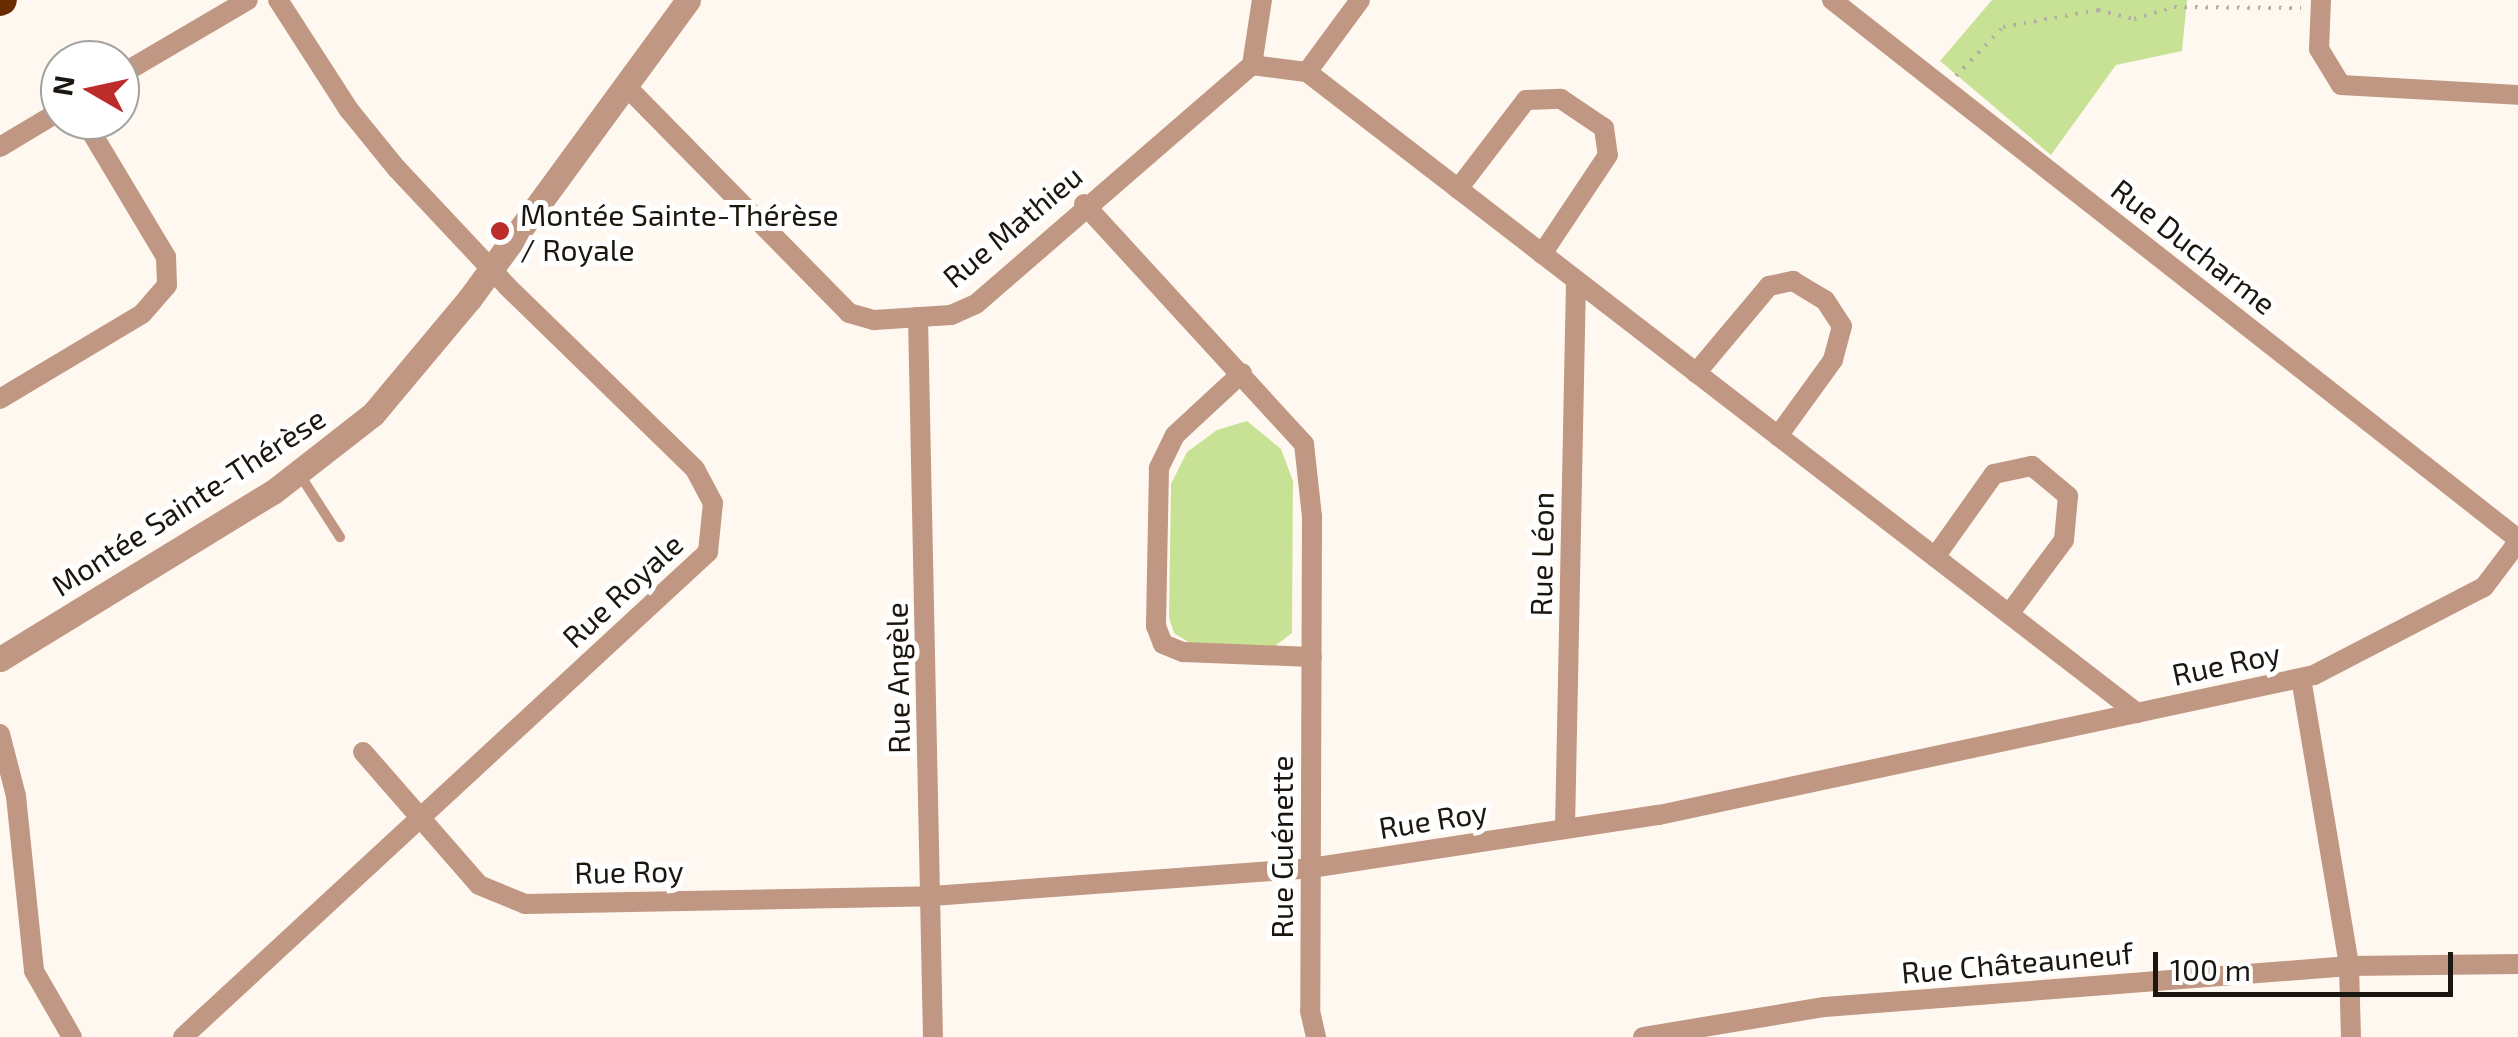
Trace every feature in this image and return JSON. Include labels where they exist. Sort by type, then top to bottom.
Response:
[{"type":"street","points":[[140,63],[248,0]]},
{"type":"street","name":"Rue Royale","points":[[183,1037],[708,552],[713,503],[694,469],[491,269],[365,130],[278,0]]},
{"type":"street","name":"Montée Sainte-Thérèse","points":[[0,659],[299,474],[373,414],[491,269],[688,0]]},
{"type":"street","points":[[1262,0],[1252,65],[1307,72],[2136,713]]},
{"type":"street","points":[[1307,72],[1360,0]]},
{"type":"street","name":"Rue Ducharme","points":[[1841,3],[2518,540]]},
{"type":"street","points":[[2321,4],[2319,49],[2341,85],[2518,95]]},
{"type":"street","name":"Rue Mathieu","points":[[625,85],[850,313],[952,316],[976,304],[1084,204],[1252,65]]},
{"type":"street","points":[[1458,189],[1526,100],[1561,99],[1604,128],[1608,155],[1542,254]]},
{"type":"street","points":[[0,147],[40,122]]},
{"type":"street","points":[[0,399],[142,314],[167,285],[166,257],[96,140]]},
{"type":"street","name":"Rue Guénette","points":[[1084,204],[1304,444],[1312,516],[1310,1010],[1316,1037]]},
{"type":"street","name":"Rue Léon","points":[[1566,829],[1576,280]]},
{"type":"street","points":[[1696,373],[1769,286],[1792,280],[1825,300],[1842,326],[1832,360],[1778,436]]},
{"type":"street","name":"Rue Angèle","points":[[918,317],[933,1037]]},
{"type":"street","points":[[1242,373],[1176,435],[1159,468],[1156,626],[1163,644],[1183,652],[1312,657]]},
{"type":"street","points":[[1934,557],[1994,474],[2032,466],[2068,496],[2064,540],[2009,614]]},
{"type":"street","name":"Rue Roy","points":[[362,752],[479,885],[525,904],[932,896],[1311,868],[1566,829],[2301,678],[2484,587],[2518,540]]},
{"type":"street","points":[[2301,678],[2349,966],[2351,1037]]},
{"type":"street","points":[[0,734],[16,796],[34,972],[72,1037]]},
{"type":"street","name":"Rue Châteauneuf","points":[[1643,1037],[1825,1007],[2349,966],[2518,964]]},
{"type":"lane","points":[[299,474],[340,537]]},
{"type":"path","points":[[1947,90],[1966,60],[2003,27],[2098,10],[2134,19],[2174,8],[2321,4]]},
{"type":"green space","points":[[1992,0],[2187,0],[2182,51],[2116,65],[2051,155],[1940,61]]},
{"type":"green space","points":[[1247,421],[1281,449],[1293,481],[1292,633],[1275,646],[1193,645],[1174,633],[1169,618],[1171,484],[1187,452],[1217,430]]},
{"type":"place","name":"Montée Sainte-Thérèse / Royale","points":[[500,231]]}]
